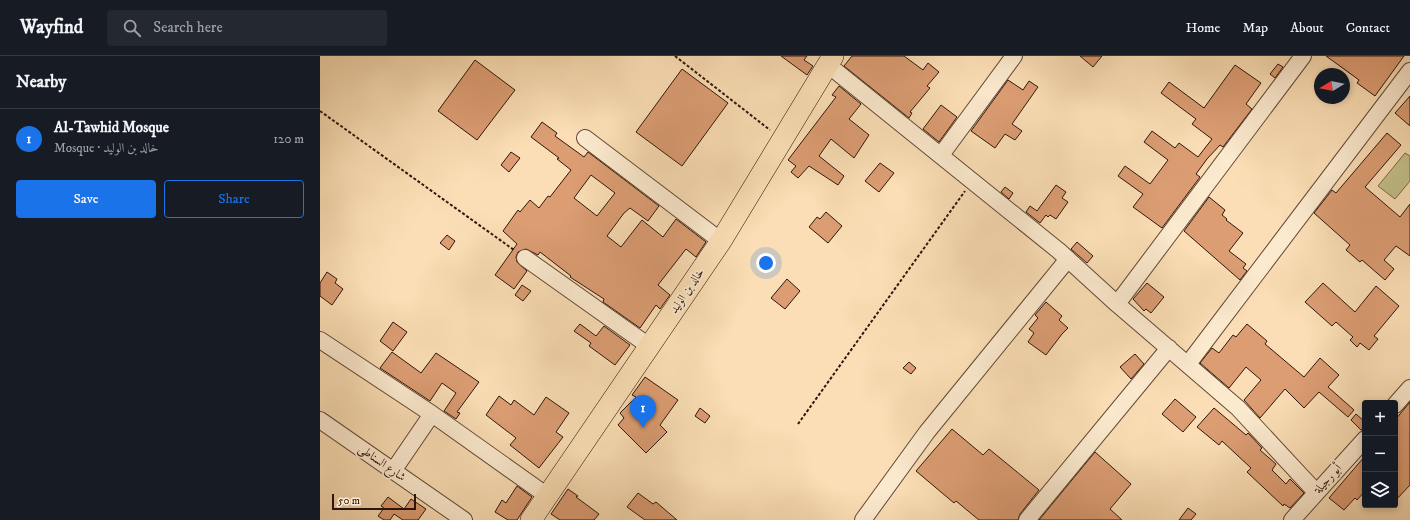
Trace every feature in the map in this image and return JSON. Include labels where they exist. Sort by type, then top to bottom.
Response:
[{"type":"main road","name":"خالد بن الوليد","points":[[531,520],[546,495],[721,240],[783,140],[830,60]]},
{"type":"street","points":[[941,155],[1014,56]]},
{"type":"street","points":[[1117,304],[1303,56]]},
{"type":"street","points":[[830,60],[941,155],[1068,259],[1117,304],[1238,408],[1316,492]]},
{"type":"street","points":[[1188,364],[1410,71]]},
{"type":"street","points":[[585,138],[721,240]]},
{"type":"street","points":[[525,258],[649,346]]},
{"type":"street","points":[[864,520],[927,432],[1068,259]]},
{"type":"street","points":[[320,340],[432,414],[546,495]]},
{"type":"street","points":[[1027,520],[1170,348]]},
{"type":"street","points":[[1398,402],[1410,388]]},
{"type":"street","points":[[393,471],[432,414]]},
{"type":"street","name":"شارع السناطى","points":[[320,420],[464,520]]},
{"type":"street","name":"أبو رجيلة","points":[[1292,520],[1362,442]]},
{"type":"path","points":[[675,56],[783,140]]},
{"type":"path","points":[[320,111],[525,258]]},
{"type":"path","points":[[798,424],[973,180]]},
{"type":"shaded area","points":[[1405,153],[1410,156],[1410,181],[1395,199],[1378,186]]},
{"type":"building","points":[[781,56],[807,56],[804,60],[813,66],[807,75]]},
{"type":"building","points":[[852,56],[904,56],[923,70],[928,63],[939,72],[927,86],[930,88],[910,112],[912,113],[909,118],[844,66]]},
{"type":"building","points":[[1080,56],[1102,56],[1093,67]]},
{"type":"building","points":[[1326,56],[1404,56],[1375,96],[1357,83],[1359,80],[1350,73],[1350,68],[1342,68]]},
{"type":"building","points":[[475,60],[515,90],[477,140],[438,111]]},
{"type":"building","points":[[1278,64],[1283,67],[1275,78],[1270,74]]},
{"type":"building","points":[[1235,65],[1261,83],[1246,104],[1252,109],[1223,147],[1220,145],[1207,159],[1196,174],[1200,177],[1162,228],[1133,207],[1143,194],[1118,176],[1125,166],[1150,184],[1168,160],[1144,142],[1152,131],[1175,148],[1179,143],[1198,157],[1212,139],[1192,124],[1196,119],[1161,93],[1169,82],[1204,108]]},
{"type":"building","points":[[682,69],[728,103],[682,166],[636,132]]},
{"type":"building","points":[[1008,80],[1023,90],[1029,81],[1038,87],[1012,124],[1022,131],[1015,140],[1005,134],[995,148],[971,131]]},
{"type":"building","points":[[839,86],[861,104],[849,119],[869,135],[854,158],[831,139],[819,156],[844,176],[838,185],[809,166],[798,178],[791,172],[796,166],[788,160],[836,97],[832,95]]},
{"type":"building","points":[[1410,96],[1410,126],[1395,113]]},
{"type":"building","points":[[941,105],[957,117],[939,142],[923,129]]},
{"type":"building","points":[[542,122],[557,133],[555,136],[584,157],[588,152],[659,206],[648,221],[630,208],[624,213],[607,236],[621,247],[642,220],[663,237],[676,219],[706,242],[696,257],[686,249],[658,285],[670,295],[660,309],[656,305],[640,328],[603,302],[604,299],[570,277],[571,276],[540,252],[538,255],[526,249],[518,252],[516,257],[517,262],[527,271],[514,289],[495,275],[517,244],[503,231],[518,210],[520,212],[530,200],[539,208],[548,196],[550,197],[571,170],[557,159],[559,158],[531,137]],"holes":[[[591,175],[615,193],[597,216],[574,198]]]},
{"type":"building","points":[[1387,133],[1401,145],[1365,187],[1400,217],[1410,204],[1410,256],[1396,246],[1384,260],[1394,269],[1385,280],[1362,260],[1360,262],[1346,250],[1350,245],[1314,213],[1332,190],[1336,193]]},
{"type":"building","points":[[511,152],[520,158],[509,172],[501,165]]},
{"type":"building","points":[[880,163],[894,173],[879,192],[865,181]]},
{"type":"building","points":[[1056,185],[1066,192],[1062,198],[1068,202],[1056,219],[1050,215],[1048,217],[1046,215],[1040,223],[1026,212],[1030,206],[1037,211]]},
{"type":"building","points":[[1005,187],[1013,193],[1009,199],[1001,192]]},
{"type":"building","points":[[1209,197],[1225,210],[1222,215],[1227,219],[1226,220],[1243,233],[1229,251],[1246,264],[1243,268],[1247,271],[1240,280],[1184,231]]},
{"type":"building","points":[[826,212],[842,226],[828,243],[809,227],[817,217],[820,219]]},
{"type":"building","points":[[447,235],[455,241],[449,250],[440,243]]},
{"type":"building","points":[[1077,242],[1093,256],[1087,263],[1071,249]]},
{"type":"building","points":[[327,272],[337,279],[335,283],[343,289],[332,305],[320,296],[320,283]]},
{"type":"building","points":[[787,279],[800,291],[785,309],[771,298]]},
{"type":"building","points":[[1147,283],[1164,297],[1151,313],[1146,309],[1144,311],[1133,299]]},
{"type":"building","points":[[1323,283],[1355,312],[1376,286],[1399,306],[1374,336],[1378,339],[1369,350],[1360,343],[1357,347],[1350,340],[1353,337],[1336,322],[1332,326],[1305,302]]},
{"type":"building","points":[[522,285],[531,291],[523,301],[515,295]]},
{"type":"building","points":[[1046,302],[1062,316],[1059,320],[1068,328],[1046,355],[1028,342],[1034,333],[1029,329],[1038,318],[1035,315]]},
{"type":"building","points":[[393,322],[407,332],[393,351],[380,341]]},
{"type":"building","points":[[580,324],[596,336],[604,326],[630,345],[615,365],[589,346],[591,343],[574,331]]},
{"type":"building","points":[[1247,324],[1267,341],[1265,344],[1304,377],[1320,358],[1339,375],[1328,387],[1354,410],[1348,417],[1319,392],[1304,408],[1285,389],[1260,418],[1244,400],[1261,380],[1246,367],[1229,388],[1200,363],[1212,348],[1219,353],[1233,335],[1236,337]]},
{"type":"building","points":[[392,352],[421,373],[436,353],[479,382],[457,412],[460,413],[456,419],[444,411],[456,393],[442,383],[430,401],[380,368]]},
{"type":"building","points":[[1135,354],[1144,364],[1131,379],[1120,367]]},
{"type":"building","points":[[909,362],[916,368],[911,374],[903,368]]},
{"type":"building","points":[[645,377],[678,400],[660,425],[667,432],[646,453],[618,425],[624,418],[620,413],[636,397],[632,395]]},
{"type":"building","points":[[499,396],[511,405],[514,400],[534,415],[546,397],[569,413],[556,432],[563,437],[539,468],[510,445],[516,438],[486,415]]},
{"type":"building","points":[[1175,399],[1196,417],[1183,432],[1162,414]]},
{"type":"building","points":[[1410,402],[1410,485],[1398,498],[1398,436],[1398,416]]},
{"type":"building","points":[[700,408],[710,416],[705,423],[695,416]]},
{"type":"building","points":[[1214,408],[1246,435],[1248,433],[1262,448],[1260,450],[1276,464],[1272,470],[1286,484],[1290,479],[1304,493],[1290,508],[1284,504],[1283,506],[1247,472],[1251,468],[1222,441],[1219,445],[1197,427]]},
{"type":"building","points":[[1356,414],[1362,419],[1362,430],[1361,430],[1351,420]]},
{"type":"building","points":[[952,429],[983,455],[989,449],[1039,490],[1020,514],[1018,520],[979,520],[956,501],[954,503],[916,471]]},
{"type":"building","points":[[1095,452],[1131,484],[1110,509],[1122,520],[1039,520]]},
{"type":"building","points":[[1362,460],[1362,494],[1357,500],[1355,498],[1344,510],[1329,498]]},
{"type":"building","points":[[517,486],[532,497],[517,520],[508,520],[495,512],[502,500],[506,503]]},
{"type":"building","points":[[568,489],[578,496],[576,497],[599,514],[594,520],[560,520],[551,514]]},
{"type":"building","points":[[638,493],[653,504],[656,502],[677,520],[645,520],[627,507]]},
{"type":"building","points":[[388,497],[404,509],[411,499],[426,509],[418,520],[403,520],[394,514],[390,520],[384,520],[378,516],[384,508],[381,506]]},
{"type":"building","points":[[1188,508],[1196,514],[1191,520],[1179,520]]},
{"type":"place","name":"Al-Tawhid Mosque","points":[[643,428]]}]
